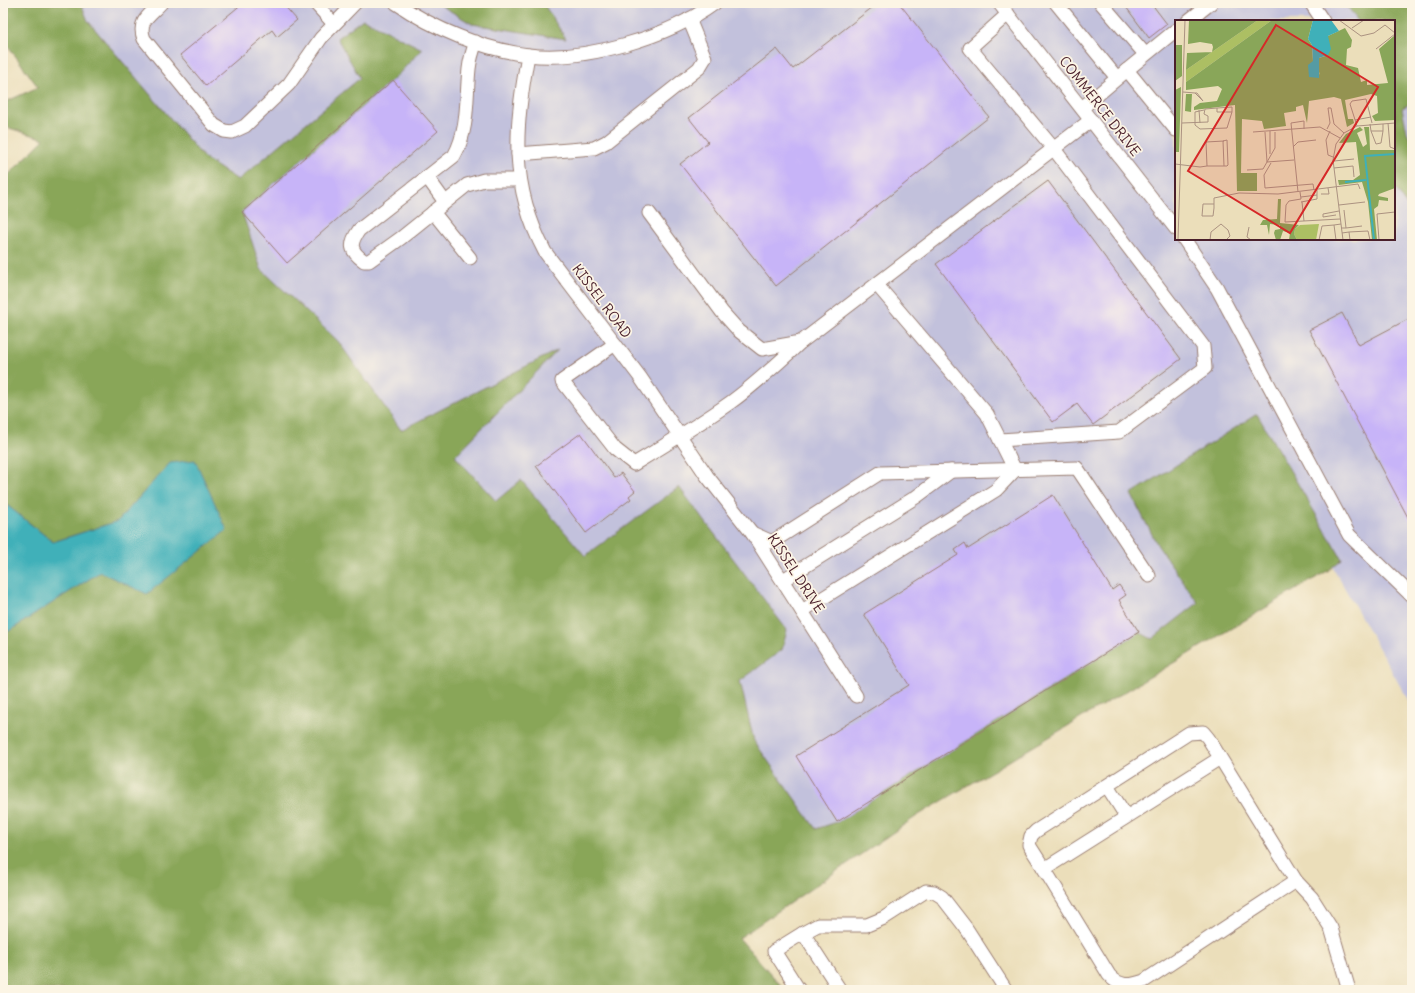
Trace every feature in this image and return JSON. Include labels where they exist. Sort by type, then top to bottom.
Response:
[{"type":"street","points":[[161,3],[143,21],[140,30],[144,39],[214,125],[224,131],[232,132],[245,126],[289,84],[321,38],[355,3]]},
{"type":"street","points":[[315,3],[334,24]]},
{"type":"street","points":[[396,3],[429,22],[476,42],[528,55],[568,54],[607,49],[642,40],[689,19],[715,3]]},
{"type":"street","name":"COMMERCE DRIVE","points":[[999,3],[1175,228]]},
{"type":"street","points":[[1056,3],[1175,129]]},
{"type":"street","points":[[1101,3],[1145,54]]},
{"type":"street","points":[[1189,20],[1211,3]]},
{"type":"street","points":[[1311,3],[1322,20]]},
{"type":"street","points":[[1000,440],[1119,432],[1205,368],[1203,346],[1054,149],[970,48],[1008,14]]},
{"type":"street","points":[[518,154],[594,148],[606,142],[699,68],[705,58],[689,19]]},
{"type":"street","points":[[1082,108],[1145,54],[1175,31]]},
{"type":"street","points":[[476,42],[469,67],[467,103],[460,146],[454,156],[359,230],[352,241],[352,248],[358,257],[364,261],[369,261],[467,185],[484,180],[520,180]]},
{"type":"street","name":"KISSEL ROAD","points":[[528,55],[521,96],[518,154],[520,180],[530,222],[545,252],[615,344],[681,436],[707,476],[752,533]]},
{"type":"street","points":[[615,344],[562,380],[615,449],[634,464],[681,436],[737,397],[766,375],[801,342],[1091,120]]},
{"type":"street","points":[[427,177],[445,202]]},
{"type":"street","points":[[433,212],[470,258]]},
{"type":"street","points":[[649,213],[722,312],[739,331],[762,348],[801,342]]},
{"type":"street","points":[[1185,240],[1196,254],[1217,288],[1349,536],[1412,596]]},
{"type":"street","points":[[877,285],[987,414],[1015,470]]},
{"type":"street","points":[[752,533],[772,542],[880,473],[1077,468],[1149,576]]},
{"type":"street","points":[[802,611],[996,490],[1015,470]]},
{"type":"street","points":[[783,580],[916,497],[950,471]]},
{"type":"street","name":"KISSEL DRIVE","points":[[752,533],[856,696]]},
{"type":"street","points":[[1296,881],[1144,981],[1128,986],[1117,983],[1109,975],[1043,867],[1039,864],[1029,845],[1031,836],[1189,733],[1202,732],[1208,738],[1296,881],[1312,898],[1331,928],[1349,990]]},
{"type":"street","points":[[1043,867],[1049,866],[1220,758]]},
{"type":"street","points":[[1108,786],[1126,816]]},
{"type":"street","points":[[799,990],[774,951],[818,925],[867,925],[884,918],[926,891],[934,892],[942,897],[966,928],[1006,990]]},
{"type":"street","points":[[803,933],[840,990]]},
{"type":"shaded area","points":[[3,3],[1412,3],[1412,707],[1330,562],[742,912]]},
{"type":"green space","points":[[3,3],[81,3],[88,21],[204,158],[238,180],[360,78],[337,38],[363,19],[422,49],[393,80],[242,212],[261,269],[338,341],[401,430],[558,350],[455,456],[496,501],[521,480],[585,556],[679,487],[787,630],[782,650],[740,681],[754,741],[816,829],[837,822],[1139,632],[1152,639],[1198,603],[1158,546],[1131,494],[1257,414],[1342,559],[1329,570],[917,816],[739,938],[785,990],[3,990],[3,635],[100,572],[148,594],[170,463],[118,521],[53,542],[3,502],[3,180],[44,139],[3,126],[3,103],[38,87],[3,39]]},
{"type":"green space","points":[[437,3],[543,3],[566,39],[472,24]]},
{"type":"green space","points":[[1345,3],[1412,3],[1412,103],[1402,108],[1407,132],[1412,143],[1412,213],[1395,188],[1395,20],[1357,20]]},
{"type":"water","points":[[195,460],[227,530],[147,594],[100,572],[3,635],[3,502],[53,542],[118,521],[170,463]]},
{"type":"building","points":[[243,3],[282,3],[297,20],[277,37],[272,30],[206,86],[180,55]]},
{"type":"building","points":[[878,3],[899,3],[989,117],[776,286],[680,164],[708,142],[689,118],[777,49],[793,69]]},
{"type":"building","points":[[1123,3],[1151,3],[1167,24],[1149,38]]},
{"type":"building","points":[[393,80],[438,131],[287,263],[242,212]]},
{"type":"building","points":[[1048,181],[1181,359],[1093,425],[1077,404],[1053,422],[936,264]]},
{"type":"building","points":[[1342,313],[1359,345],[1412,317],[1412,525],[1309,330]]},
{"type":"building","points":[[581,433],[614,478],[621,473],[635,491],[629,496],[631,499],[586,533],[536,466]]},
{"type":"building","points":[[1053,495],[1112,590],[1119,585],[1126,595],[1119,600],[1139,632],[837,822],[796,756],[909,685],[864,614],[958,555],[955,550],[965,543],[968,549]]}]
